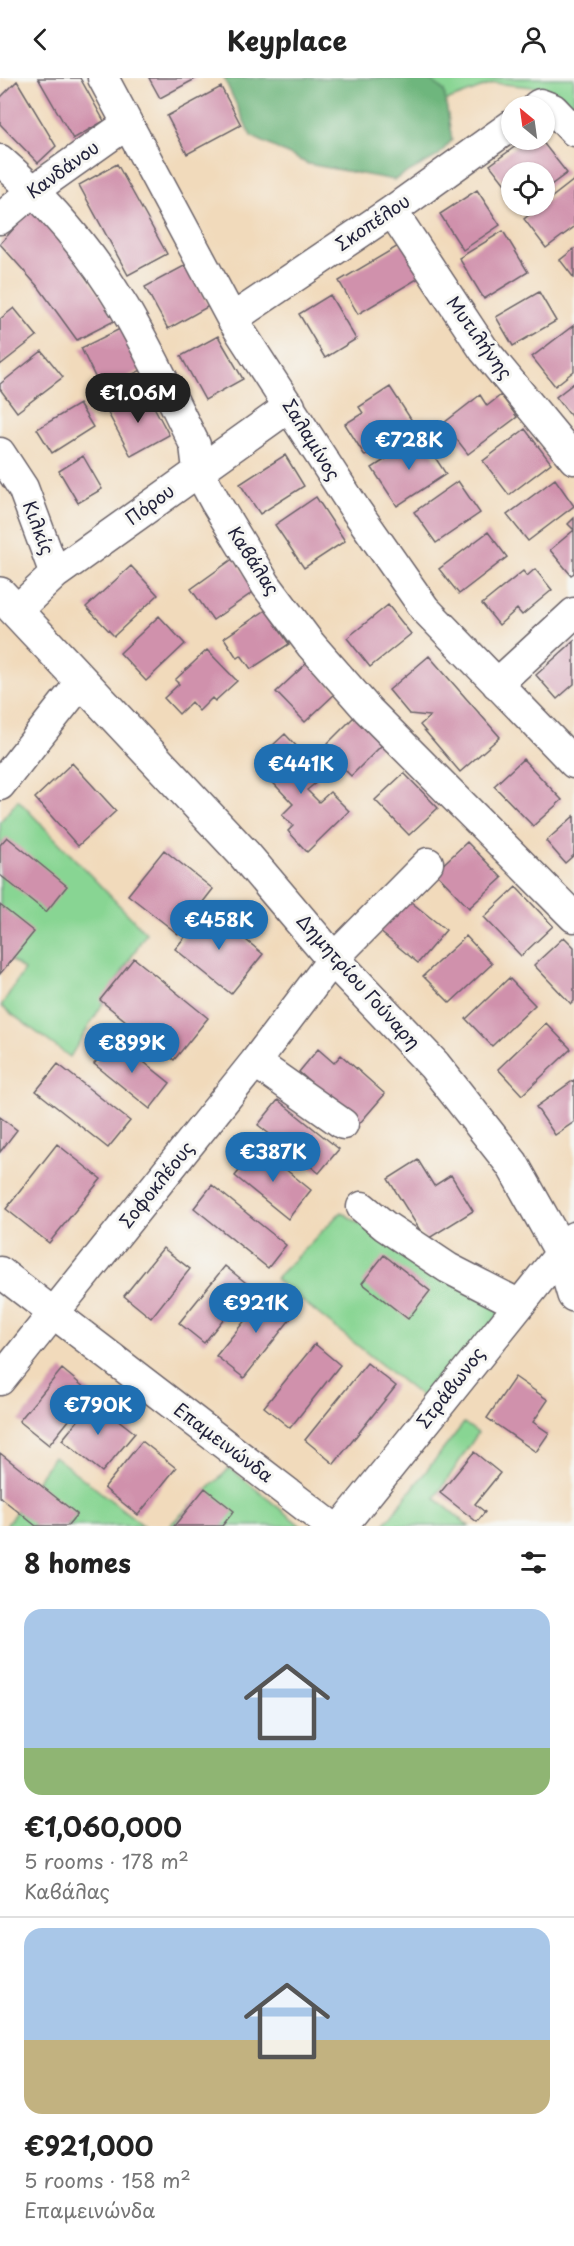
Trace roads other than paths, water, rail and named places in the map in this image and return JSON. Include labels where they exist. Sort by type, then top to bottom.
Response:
[{"type":"main road","name":"Δημητρίου Γούναρη","points":[[8,602],[244,854],[333,959],[434,1065],[512,1164],[567,1244],[574,1295]]},
{"type":"street","name":"Σαλαμίνος","points":[[103,78],[232,319],[355,509],[425,609],[574,763]]},
{"type":"street","points":[[555,112],[574,131]]},
{"type":"street","name":"Κανδάνου","points":[[0,219],[34,190],[127,124]]},
{"type":"street","name":"Σκοπέλου","points":[[232,319],[392,211],[501,133]]},
{"type":"street","name":"Καβάλας","points":[[0,160],[34,190],[86,253],[123,306],[195,445],[198,470],[267,585],[311,645],[368,710],[574,917]]},
{"type":"street","name":"Μυτιλήνης","points":[[392,211],[484,350],[574,459]]},
{"type":"street","name":"Πόρου","points":[[8,602],[55,574],[290,406]]},
{"type":"street","name":"Κιλκίς","points":[[0,453],[23,488],[55,574]]},
{"type":"street","points":[[497,684],[574,613]]},
{"type":"street","points":[[0,785],[82,681]]},
{"type":"street","name":"Σοφοκλέους","points":[[0,1380],[255,1062],[333,959],[428,863]]},
{"type":"street","points":[[255,1062],[343,1124]]},
{"type":"street","points":[[362,1207],[448,1268],[494,1290],[518,1305]]},
{"type":"street","name":"Στράβωνος","points":[[342,1526],[567,1244]]},
{"type":"street","name":"Επαμεινώνδα","points":[[0,1272],[331,1526]]}]
